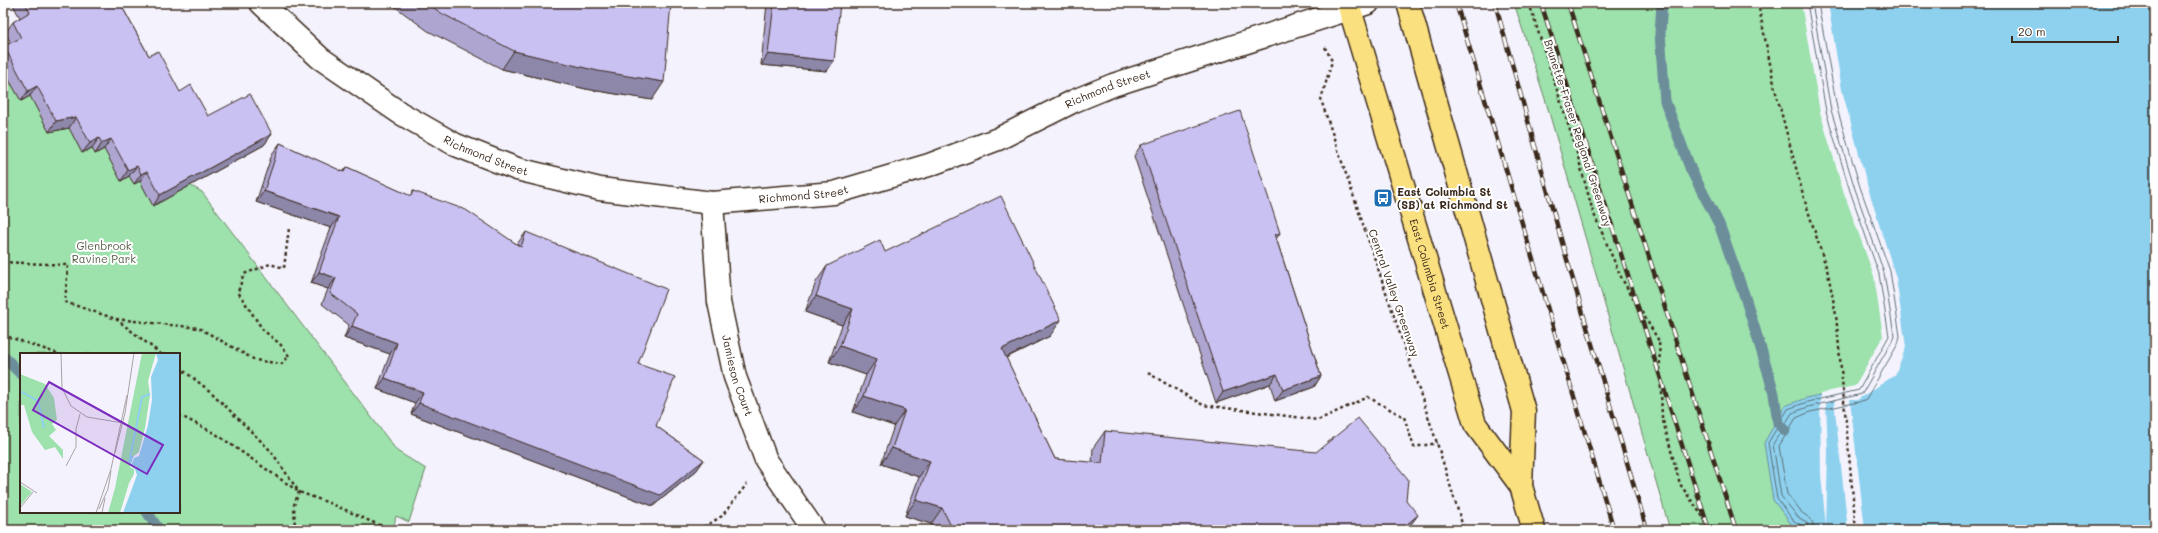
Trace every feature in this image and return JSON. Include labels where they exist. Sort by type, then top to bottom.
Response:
[{"type":"main road","name":"East Columbia Street","points":[[1408,3],[1524,411],[1521,486],[1534,530]]},
{"type":"main road","name":"East Columbia Street","points":[[1356,5],[1476,424],[1521,486]]},
{"type":"street","name":"Richmond Street","points":[[261,3],[320,58],[400,113],[456,145],[517,169],[600,189],[712,203],[834,193],[929,165],[998,138],[1074,101],[1113,85],[1356,5]]},
{"type":"street","name":"Jamieson Court","points":[[712,203],[719,302],[735,377],[766,460],[814,530]]},
{"type":"path","name":"Brunette-Fraser Regional Greenway","points":[[1529,3],[1593,212],[1622,279],[1659,341],[1662,417],[1680,484],[1712,530]]},
{"type":"path","points":[[1758,3],[1775,89],[1804,198],[1828,274],[1836,315],[1856,530]]},
{"type":"path","name":"Central Valley Greenway","points":[[1332,61],[1321,100],[1437,443],[1464,530]]},
{"type":"path","points":[[3,262],[68,265],[65,302],[116,319],[199,328],[256,360],[282,364],[289,356],[280,344],[263,330],[238,292],[244,274],[270,264],[284,268],[289,228]]},
{"type":"path","points":[[116,319],[161,353]]},
{"type":"path","points":[[3,335],[56,353]]},
{"type":"path","points":[[180,368],[211,392],[271,451],[299,492]]},
{"type":"path","points":[[1148,373],[1204,405],[1318,420],[1368,397],[1404,417],[1414,447],[1437,443]]},
{"type":"path","points":[[180,415],[216,434],[299,492],[332,504],[390,530]]},
{"type":"path","points":[[699,530],[722,516],[766,460]]},
{"type":"path","points":[[295,530],[294,505],[299,492]]},
{"type":"green space","points":[[1514,3],[1803,3],[1876,275],[1885,337],[1796,527],[1803,530],[1670,530],[1546,102]]},
{"type":"green space","name":"Glenbrook Ravine Park","points":[[3,80],[202,192],[397,451],[426,469],[409,522],[396,516],[393,530],[3,530]]},
{"type":"water","points":[[1803,3],[2155,3],[2155,530],[1803,530],[1792,525],[1773,500],[1764,443],[1785,406],[1806,398],[1856,387],[1885,336],[1876,275]]},
{"type":"pier","points":[[1801,3],[1828,3],[1842,90],[1868,188],[1896,278],[1906,347],[1895,375],[1857,400],[1850,400],[1865,530],[1848,530],[1834,401],[1829,401],[1826,404],[1828,452],[1826,527],[1821,475],[1820,393],[1855,386],[1883,336],[1874,276],[1844,193],[1820,112]]},
{"type":"building","points":[[25,3],[120,3],[149,56],[158,51],[180,92],[191,85],[208,116],[250,94],[272,134],[160,195],[147,171],[141,174],[137,166],[128,170],[111,139],[102,143],[99,138],[90,143],[76,117],[56,121],[37,86],[28,91],[4,46],[21,38],[13,22],[30,12]]},
{"type":"building","points":[[427,3],[671,3],[664,82],[598,71],[514,51],[441,13]]},
{"type":"building","points":[[774,3],[840,3],[834,61],[768,54]]},
{"type":"building","points":[[1240,111],[1280,233],[1275,235],[1321,376],[1283,390],[1277,374],[1223,392],[1141,145]]},
{"type":"building","points":[[280,143],[344,172],[347,167],[411,196],[413,191],[466,210],[521,247],[526,232],[666,289],[638,364],[675,377],[656,426],[704,460],[660,495],[419,403],[423,392],[385,378],[397,343],[352,326],[357,314],[330,293],[336,278],[319,272],[339,217],[264,191]]},
{"type":"building","points":[[1001,196],[1061,320],[1002,349],[1055,459],[1102,463],[1105,431],[1316,452],[1358,418],[1408,479],[1406,500],[1418,515],[1400,530],[953,530],[942,508],[916,500],[930,461],[892,448],[905,410],[864,396],[877,359],[840,346],[853,309],[816,296],[827,266],[880,240],[885,252]]},
{"type":"waterway","points":[[1662,3],[1660,33],[1665,101],[1691,170],[1719,224],[1745,297],[1768,372],[1774,394],[1778,423],[1785,431]]},
{"type":"waterway","points":[[3,356],[20,373]]},
{"type":"waterway","points":[[148,513],[159,530]]},
{"type":"railway","points":[[1456,3],[1614,530]]},
{"type":"railway","points":[[1495,3],[1563,246],[1647,530]]},
{"type":"railway","points":[[1541,3],[1709,530]]},
{"type":"railway","points":[[1568,3],[1736,530]]},
{"type":"place","name":"East Columbia St (SB) at Richmond St","points":[[1383,198]]}]
